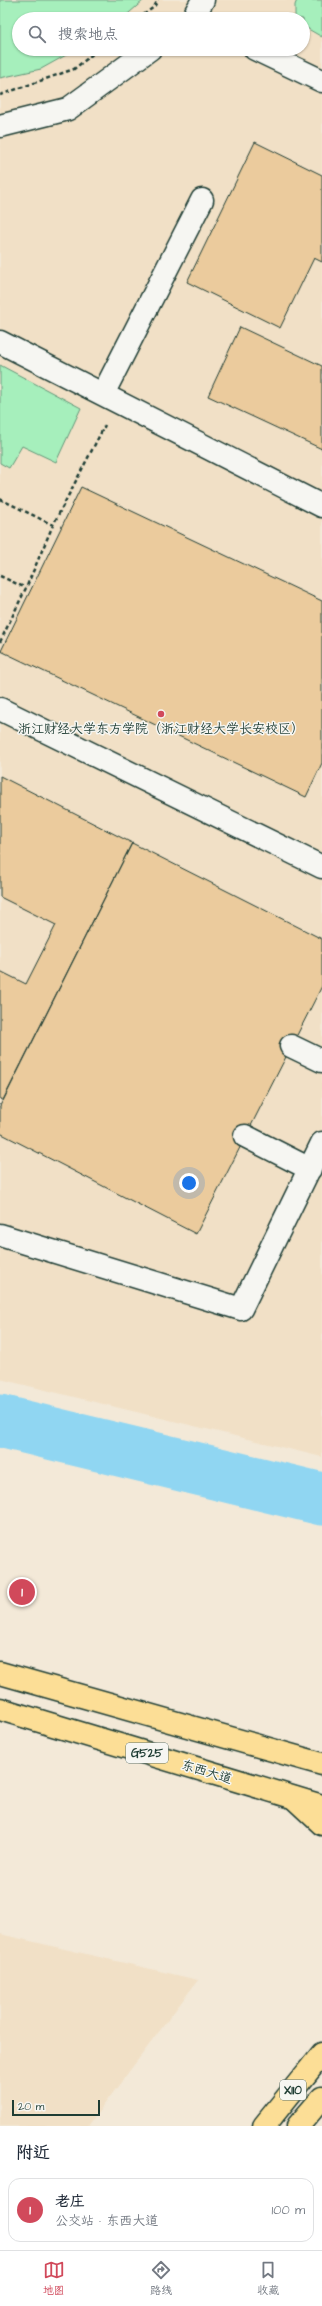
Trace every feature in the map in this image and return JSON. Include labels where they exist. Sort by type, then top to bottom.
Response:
[{"type":"main road","points":[[0,1672],[322,1764]]},
{"type":"main road","name":"东西大道","points":[[0,1709],[322,1806]]},
{"type":"main road","points":[[287,1754],[322,1752]]},
{"type":"main road","points":[[294,1798],[322,1824]]},
{"type":"main road","name":"X110","points":[[264,2126],[322,2054]]},
{"type":"main road","name":"X110","points":[[298,2126],[322,2098]]},
{"type":"street","points":[[196,12],[203,0]]},
{"type":"street","points":[[0,126],[68,108],[140,56]]},
{"type":"street","points":[[270,56],[322,81]]},
{"type":"street","points":[[103,394],[202,200]]},
{"type":"street","points":[[0,342],[322,506]]},
{"type":"street","points":[[0,709],[322,867]]},
{"type":"street","points":[[291,1046],[322,1060]]},
{"type":"street","points":[[245,1136],[310,1168]]},
{"type":"street","points":[[0,1235],[241,1309],[322,1143]]},
{"type":"path","points":[[147,12],[154,7],[158,0]]},
{"type":"path","points":[[0,95],[74,69],[90,56]]},
{"type":"path","points":[[0,642],[26,588],[53,525],[106,423]]},
{"type":"path","points":[[0,499],[53,525]]},
{"type":"path","points":[[0,576],[26,588]]},
{"type":"shaded area","name":"浙江财经大学东方学院（浙江财经大学长安校区）","points":[[0,0],[322,0],[322,1457],[0,1379]]},
{"type":"shaded area","points":[[0,1934],[198,1980],[88,2126],[0,2126]]},
{"type":"green space","points":[[0,0],[144,0],[130,12],[12,12],[12,56],[64,56],[41,69],[0,78]]},
{"type":"green space","points":[[297,0],[322,0],[322,37],[310,30],[310,12],[295,12]]},
{"type":"green space","points":[[0,365],[81,408],[56,462],[22,446],[9,468],[0,463]]},
{"type":"building","points":[[255,142],[322,175],[322,262],[314,258],[280,328],[187,282]]},
{"type":"building","points":[[240,327],[322,366],[322,449],[208,396]]},
{"type":"building","points":[[81,487],[322,601],[322,763],[306,797],[1,651]]},
{"type":"building","points":[[0,776],[132,843],[3,1101],[0,1099],[0,971],[26,984],[56,925],[0,897]]},
{"type":"building","points":[[132,843],[322,939],[322,986],[196,1234],[0,1133],[0,1106]]},
{"type":"waterway","points":[[0,1421],[322,1499]]},
{"type":"place","name":"浙江财经大学东方学院（浙江财经大学长安校区）","points":[[161,714]]},
{"type":"place","name":"老庄","points":[[22,1592]]}]
